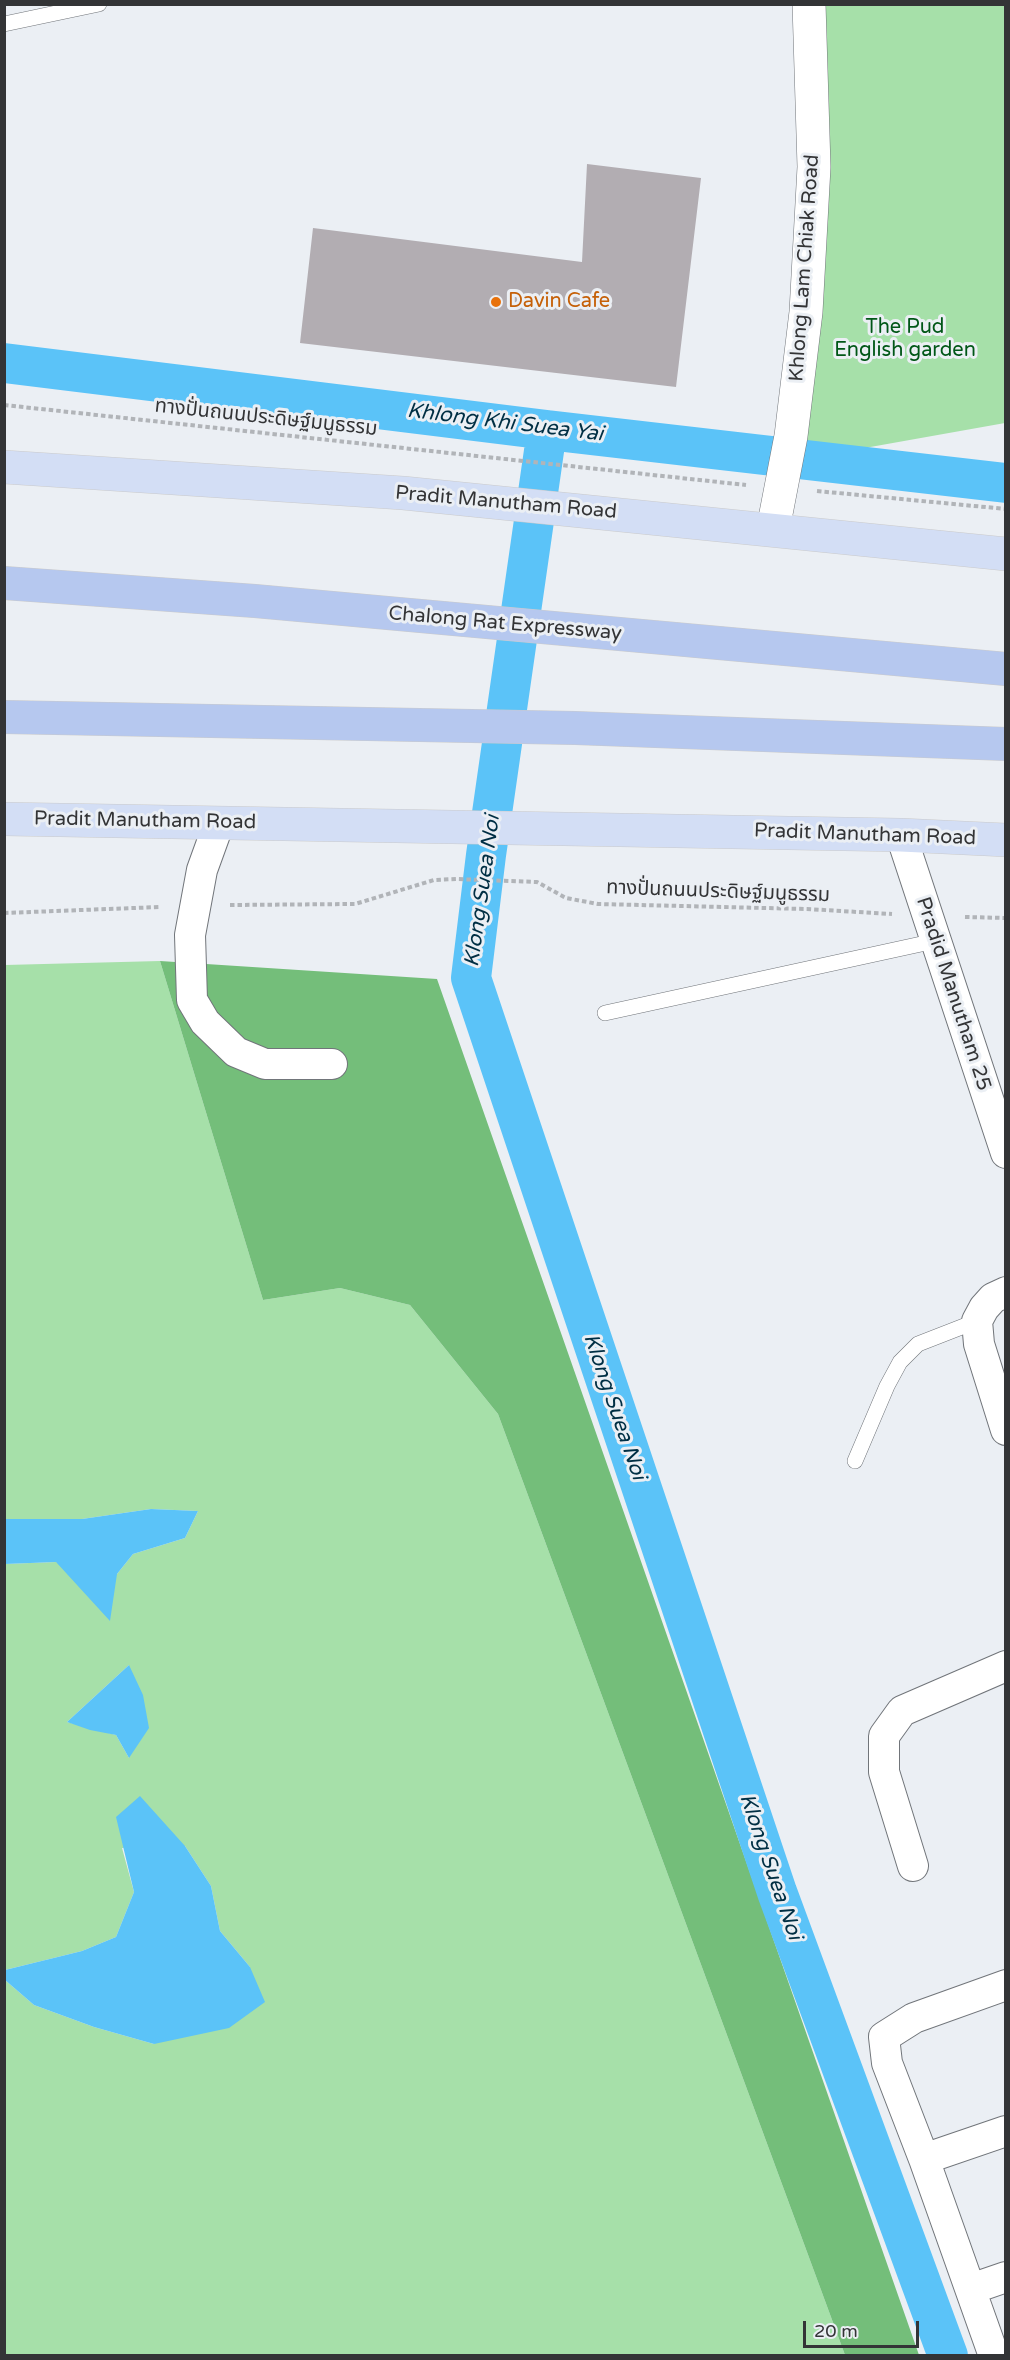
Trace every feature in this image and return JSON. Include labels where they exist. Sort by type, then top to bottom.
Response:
[{"type":"highway","name":"Chalong Rat Expressway","points":[[4,583],[255,601],[1005,669]]},
{"type":"highway","points":[[4,717],[575,728],[1005,744]]},
{"type":"main road","name":"Pradit Manutham Road","points":[[4,465],[41,470],[404,493],[1005,554]]},
{"type":"main road","name":"Pradit Manutham Road","points":[[4,819],[901,835],[1005,840]]},
{"type":"street","name":"Khlong Lam Chiak Road","points":[[773,529],[790,436],[806,312],[814,167],[809,4]]},
{"type":"street","points":[[219,823],[202,870],[190,935],[192,1000],[205,1022],[236,1052],[265,1064],[332,1064]]},
{"type":"street","name":"Pradid Manutham 25","points":[[901,835],[1005,1153]]},
{"type":"street","points":[[1005,1292],[993,1298],[977,1321],[979,1344],[1005,1430]]},
{"type":"street","points":[[913,1866],[884,1772],[885,1736],[902,1711],[1005,1666]]},
{"type":"street","points":[[994,2355],[887,2063],[884,2037],[914,2019],[1005,1985]]},
{"type":"street","points":[[924,2159],[1005,2131]]},
{"type":"street","points":[[971,2289],[1005,2277]]},
{"type":"lane","points":[[4,24],[99,4]]},
{"type":"lane","points":[[605,1013],[932,929]]},
{"type":"lane","points":[[855,1461],[887,1386],[900,1362],[918,1344],[977,1321]]},
{"type":"path","name":"ทางปั่นถนนประดิษฐ์มนูธรรม","points":[[4,405],[560,465]]},
{"type":"path","name":"ทางปั่นถนนประดิษฐ์มนูธรรม","points":[[434,880],[537,882],[566,898],[598,904],[807,909],[932,929],[1005,918]]},
{"type":"green space","name":"The Pud English garden","points":[[809,5],[1005,5],[1005,423],[803,459]]},
{"type":"green space","points":[[160,961],[263,1300],[340,1288],[410,1305],[498,1414],[845,2355],[5,2355],[5,1980],[34,2005],[94,2027],[154,2044],[250,1967],[220,1931],[211,1886],[185,1846],[122,1848],[134,1892],[116,1937],[82,1951],[5,1970],[4,1564],[56,1562],[117,1574],[133,1554],[185,1538],[198,1511],[151,1509],[82,1519],[5,1519],[5,965]],"holes":[[[129,1665],[129,1758],[116,1735],[67,1722]]]},
{"type":"green space","points":[[160,961],[437,979],[919,2355],[845,2355],[498,1414],[410,1305],[340,1288],[263,1300]]},
{"type":"water","points":[[151,1509],[198,1511],[185,1538],[133,1554],[117,1574],[110,1621],[56,1562],[5,1564],[5,1519],[82,1519]]},
{"type":"water","points":[[129,1665],[143,1695],[149,1728],[129,1758],[116,1735],[90,1730],[67,1722]]},
{"type":"water","points":[[140,1796],[185,1846],[211,1886],[220,1931],[250,1967],[265,2002],[229,2028],[154,2044],[94,2027],[34,2005],[5,1980],[5,1970],[82,1951],[116,1937],[134,1892],[116,1817]]},
{"type":"building","name":"Davin Cafe","points":[[587,164],[701,178],[676,387],[300,343],[313,228],[582,262]]},
{"type":"waterway","name":"Khlong Khi Suea Yai","points":[[4,363],[547,430],[1006,483]]},
{"type":"waterway","name":"Klong Suea Noi","points":[[547,430],[486,855],[471,978],[777,1892],[948,2356]]},
{"type":"place","name":"Davin Cafe","points":[[496,302]]}]
